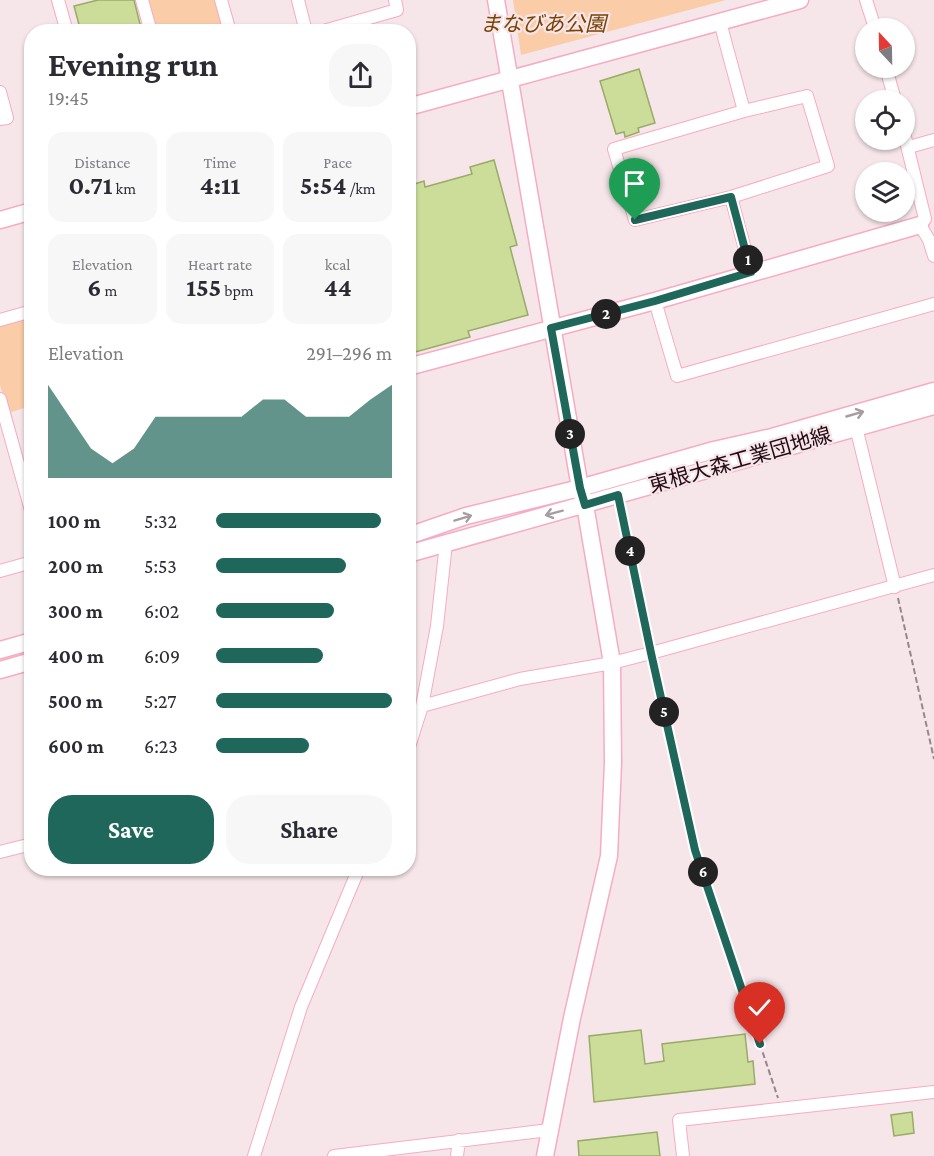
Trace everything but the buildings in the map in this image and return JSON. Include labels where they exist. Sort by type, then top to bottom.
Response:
[{"type":"street","points":[[58,0],[65,24]]},
{"type":"street","points":[[142,0],[149,24]]},
{"type":"street","points":[[221,0],[228,24]]},
{"type":"street","points":[[298,0],[304,24]]},
{"type":"street","points":[[348,24],[397,10],[395,0]]},
{"type":"street","points":[[495,0],[551,328],[612,663],[613,763],[609,856],[572,1018],[545,1156]]},
{"type":"street","points":[[416,105],[800,0]]},
{"type":"street","points":[[866,0],[871,18]]},
{"type":"street","points":[[720,22],[744,111]]},
{"type":"street","points":[[0,92],[7,118],[0,119]]},
{"type":"street","points":[[807,96],[828,166],[731,197],[635,220],[614,149],[744,111],[807,96]]},
{"type":"street","points":[[915,145],[934,140]]},
{"type":"street","points":[[416,365],[655,301],[920,225],[925,219],[910,150]]},
{"type":"street","points":[[731,197],[751,272]]},
{"type":"street","points":[[0,220],[24,213]]},
{"type":"street","points":[[920,225],[929,240],[934,256]]},
{"type":"street","points":[[655,301],[677,376],[934,304]]},
{"type":"street","points":[[0,320],[24,313]]},
{"type":"street","name":"東根大森工業団地線","points":[[416,533],[466,516],[580,488],[934,392]]},
{"type":"street","points":[[0,399],[24,466]]},
{"type":"street","name":"東根大森工業団地線","points":[[416,552],[934,405]]},
{"type":"street","points":[[856,427],[895,587]]},
{"type":"street","points":[[416,724],[422,705],[437,626],[446,543]]},
{"type":"street","points":[[0,571],[24,564]]},
{"type":"street","points":[[422,705],[520,679],[612,663],[934,575]]},
{"type":"street","points":[[0,650],[24,643]]},
{"type":"street","points":[[0,670],[24,663]]},
{"type":"street","points":[[0,852],[24,846]]},
{"type":"street","points":[[254,1156],[301,1007],[356,876]]},
{"type":"street","points":[[683,1156],[679,1120],[934,1092]]},
{"type":"street","points":[[334,1156],[382,1153],[459,1140],[549,1130]]},
{"type":"street","points":[[457,1156],[459,1140]]},
{"type":"path","points":[[618,495],[695,850],[782,1109]]},
{"type":"path","points":[[895,587],[934,759]]},
{"type":"green space","points":[[149,0],[215,0],[221,24],[155,24]]},
{"type":"green space","name":"まなびあ公園","points":[[513,0],[726,0],[521,55]]},
{"type":"green space","points":[[24,316],[24,408],[8,413],[0,385],[0,323]]},
{"type":"route","points":[[635,220],[731,197],[751,272],[655,301],[551,328],[585,505],[618,495],[695,850],[760,1044]]}]
